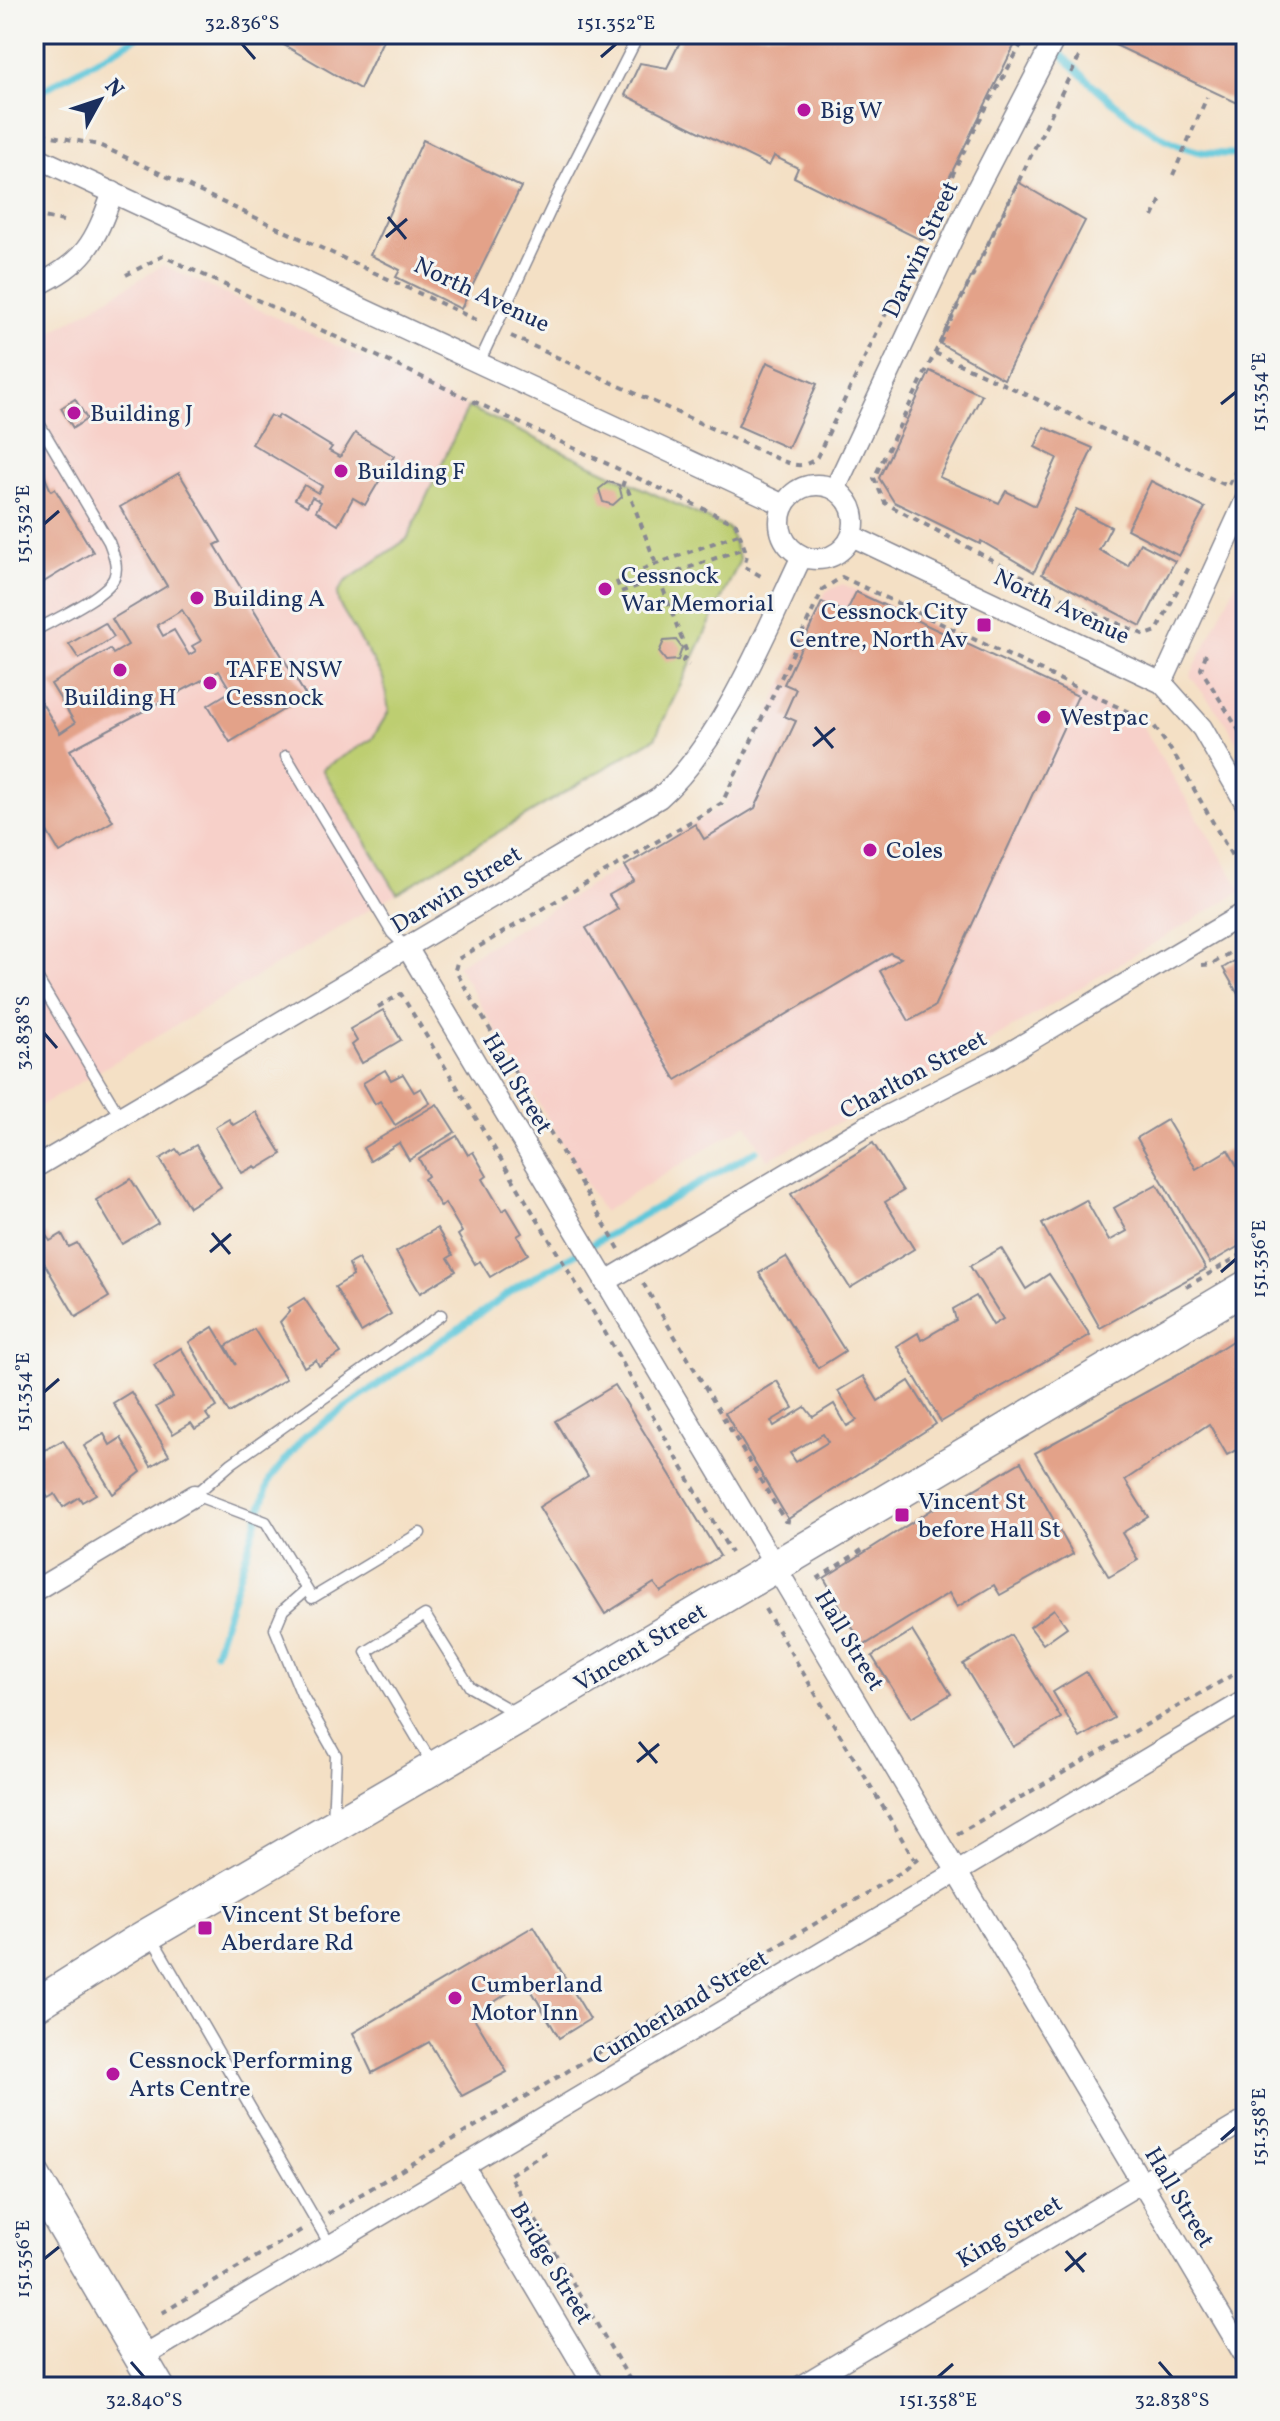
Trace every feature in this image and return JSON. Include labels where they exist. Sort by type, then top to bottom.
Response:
[{"type":"main road","name":"Vincent Street","points":[[34,2006],[150,1934],[777,1567],[1246,1287]]},
{"type":"main road","points":[[34,2176],[158,2387]]},
{"type":"street","name":"Darwin Street","points":[[835,489],[965,212],[1057,34]]},
{"type":"street","points":[[34,156],[784,505]]},
{"type":"street","points":[[34,287],[63,273],[92,246],[113,192]]},
{"type":"street","points":[[806,486],[835,489],[852,509],[852,536],[835,555],[819,559],[802,556],[782,534],[780,525],[784,505],[797,490],[806,486]]},
{"type":"street","points":[[1246,499],[1162,683],[1202,728],[1246,804]]},
{"type":"street","name":"North Avenue","points":[[852,536],[1162,683]]},
{"type":"street","name":"Darwin Street","points":[[34,1168],[659,798],[685,776],[706,746],[802,556]]},
{"type":"street","name":"Charlton Street","points":[[605,1282],[865,1127],[999,1059],[1246,912]]},
{"type":"street","name":"Hall Street","points":[[408,949],[1246,2358]]},
{"type":"street","points":[[34,1591],[195,1495]]},
{"type":"street","name":"Cumberland Street","points":[[141,2358],[1246,1700]]},
{"type":"street","name":"King Street","points":[[799,2387],[1246,2120]]},
{"type":"street","name":"Bridge Street","points":[[464,2166],[595,2387]]},
{"type":"lane","points":[[479,364],[639,34]]},
{"type":"lane","points":[[34,415],[109,542],[115,558],[116,576],[107,587],[34,631]]},
{"type":"lane","points":[[286,756],[392,933],[408,949]]},
{"type":"lane","points":[[34,973],[120,1117]]},
{"type":"lane","points":[[420,1533],[312,1598],[272,1529],[256,1517],[195,1495],[232,1463],[441,1315]]},
{"type":"lane","points":[[306,1590],[283,1610],[275,1629],[302,1695],[336,1755],[333,1828]]},
{"type":"lane","points":[[435,1768],[366,1652],[425,1615],[470,1687],[522,1717]]},
{"type":"lane","points":[[150,1934],[330,2245]]},
{"type":"path","name":"Darwin Street","points":[[817,457],[974,130],[1027,34]]},
{"type":"path","points":[[1079,57],[935,353],[1228,486]]},
{"type":"path","points":[[1173,175],[1207,97]]},
{"type":"path","name":"North Avenue","points":[[34,133],[74,137],[99,145],[778,459],[802,466],[817,457]]},
{"type":"path","points":[[1153,217],[1162,197]]},
{"type":"path","points":[[34,215],[63,221]]},
{"type":"path","points":[[126,275],[163,256],[736,524],[744,548],[744,567],[763,577]]},
{"type":"path","name":"North Avenue","points":[[935,353],[874,478],[885,503],[1082,608],[1145,635],[1157,631],[1196,552]]},
{"type":"path","points":[[1222,499],[1237,469]]},
{"type":"path","points":[[624,481],[622,487],[628,490],[656,564]]},
{"type":"path","points":[[738,534],[616,579],[621,592],[744,548]]},
{"type":"path","points":[[842,577],[1152,723],[1177,759],[1245,879]]},
{"type":"path","points":[[659,578],[687,653],[683,661],[689,665]]},
{"type":"path","points":[[1206,654],[1201,669],[1246,742]]},
{"type":"path","name":"Hall Street","points":[[455,970],[614,1242],[785,1521]]},
{"type":"path","points":[[378,1007],[401,994],[568,1271],[731,1553]]},
{"type":"path","name":"Cumberland Street","points":[[497,2113],[905,1870],[914,1859],[765,1609]]},
{"type":"path","points":[[963,1830],[1246,1667]]},
{"type":"path","points":[[546,2152],[509,2175],[634,2387]]},
{"type":"shaded area","name":"TAFE NSW Cessnock","points":[[163,265],[468,407],[407,540],[345,581],[337,594],[339,604],[383,678],[389,711],[372,739],[322,769],[397,893],[34,1110],[34,343]]},
{"type":"shaded area","points":[[1246,563],[1246,760],[1227,724],[1190,676]]},
{"type":"shaded area","points":[[843,584],[1141,724],[1242,891],[955,1062],[767,1160],[747,1124],[603,1212],[457,965],[725,805],[826,591]]},
{"type":"green space","points":[[468,407],[729,529],[740,560],[655,738],[397,893],[322,769],[372,739],[389,711],[383,678],[339,604],[337,594],[345,582],[407,539]]},
{"type":"building","points":[[265,34],[386,34],[360,89]]},
{"type":"building","points":[[684,34],[1020,34],[919,239],[794,177],[798,168],[774,156],[769,166],[625,95],[640,63],[667,68]]},
{"type":"building","points":[[1092,34],[1246,34],[1246,107]]},
{"type":"building","points":[[423,140],[521,187],[461,309],[396,277],[400,270],[370,255]]},
{"type":"building","points":[[1018,182],[1085,221],[1004,379],[939,343]]},
{"type":"building","points":[[767,362],[817,384],[788,448],[738,426]]},
{"type":"building","points":[[930,371],[982,395],[939,477],[999,503],[1006,491],[1035,506],[1057,458],[1035,447],[1044,427],[1093,448],[1034,572],[981,541],[980,544],[894,502],[879,478]]},
{"type":"building","name":"Building J","points":[[75,399],[87,419],[73,428],[61,408]]},
{"type":"building","name":"Building F","points":[[270,415],[277,419],[279,415],[332,447],[329,451],[340,457],[355,433],[394,456],[365,505],[353,498],[338,525],[316,511],[321,502],[312,497],[307,506],[295,499],[304,485],[318,493],[322,486],[252,444]]},
{"type":"building","points":[[34,453],[51,491],[55,489],[93,552],[34,588]]},
{"type":"building","points":[[179,473],[221,542],[215,545],[306,696],[230,742],[208,705],[231,691],[219,671],[70,750],[113,821],[60,853],[34,810],[34,690],[60,733],[75,723],[51,684],[110,649],[113,654],[128,645],[112,619],[167,586],[120,507]],"holes":[[[182,610],[201,641],[192,646],[196,651],[189,655],[174,630],[163,636],[157,625]]]},
{"type":"building","points":[[1151,481],[1205,508],[1179,556],[1127,529]]},
{"type":"building","points":[[608,482],[619,485],[622,497],[613,505],[603,502],[599,489]]},
{"type":"building","points":[[1076,509],[1111,527],[1099,550],[1128,566],[1140,543],[1175,561],[1141,626],[1042,574]]},
{"type":"building","points":[[856,592],[1078,696],[934,1007],[909,1021],[880,971],[901,958],[890,953],[676,1080],[586,928],[618,909],[609,895],[634,881],[625,866],[695,824],[704,839],[755,808],[796,721],[784,716],[796,689],[784,684],[822,602],[846,613]]},
{"type":"building","points":[[105,623],[114,637],[79,659],[69,644]]},
{"type":"building","points":[[676,640],[682,648],[678,660],[666,661],[659,652],[664,641]]},
{"type":"building","points":[[34,834],[44,851],[34,857]]},
{"type":"building","points":[[1246,954],[1246,1008],[1223,968]]},
{"type":"building","points":[[383,1010],[401,1040],[362,1063],[352,1045],[357,1041],[350,1029]]},
{"type":"building","points":[[385,1070],[391,1080],[403,1074],[414,1092],[421,1088],[430,1103],[395,1125],[380,1101],[375,1104],[363,1083]]},
{"type":"building","points":[[437,1104],[455,1132],[409,1160],[399,1143],[370,1161],[363,1148]]},
{"type":"building","points":[[256,1112],[282,1154],[257,1169],[255,1166],[242,1173],[215,1127],[229,1119],[233,1125]]},
{"type":"building","points":[[1167,1120],[1196,1169],[1228,1150],[1246,1182],[1246,1242],[1210,1263],[1137,1138]]},
{"type":"building","points":[[457,1136],[468,1155],[473,1152],[487,1176],[483,1179],[502,1211],[507,1208],[522,1233],[517,1236],[528,1254],[490,1277],[480,1261],[475,1264],[458,1235],[462,1232],[445,1203],[441,1207],[424,1179],[428,1176],[419,1159]]},
{"type":"building","points":[[873,1143],[903,1191],[885,1202],[914,1249],[850,1288],[791,1194]]},
{"type":"building","points":[[196,1145],[221,1187],[189,1207],[160,1159],[176,1149],[180,1154]]},
{"type":"building","points":[[131,1179],[158,1223],[122,1244],[96,1200]]},
{"type":"building","points":[[1157,1184],[1206,1269],[1100,1328],[1042,1224],[1086,1200],[1109,1241],[1127,1231],[1114,1208]]},
{"type":"building","points":[[437,1228],[453,1255],[448,1258],[456,1271],[420,1293],[396,1252]]},
{"type":"building","points":[[45,1234],[50,1241],[62,1234],[69,1247],[77,1243],[109,1297],[76,1317],[34,1246],[34,1241]]},
{"type":"building","points":[[1001,1248],[1026,1289],[1049,1274],[1090,1335],[941,1422],[897,1346],[918,1333],[921,1340],[956,1320],[953,1309],[976,1296],[993,1325],[1003,1319],[970,1266]]},
{"type":"building","points":[[786,1257],[845,1351],[818,1368],[759,1273]]},
{"type":"building","points":[[358,1259],[391,1314],[361,1332],[335,1287],[353,1276],[349,1264]]},
{"type":"building","points":[[34,1284],[45,1302],[34,1309]]},
{"type":"building","points":[[304,1298],[341,1353],[319,1366],[316,1360],[304,1367],[280,1322],[290,1311],[288,1308]]},
{"type":"building","points":[[213,1327],[236,1365],[226,1346],[254,1329],[286,1379],[229,1413],[189,1342]]},
{"type":"building","points":[[1246,1332],[1246,1452],[1242,1447],[1227,1455],[1209,1424],[1125,1480],[1148,1517],[1122,1533],[1138,1560],[1109,1577],[1035,1453],[1190,1368]]},
{"type":"building","points":[[181,1348],[217,1407],[206,1414],[210,1420],[195,1429],[191,1423],[173,1434],[156,1407],[173,1397],[154,1365]]},
{"type":"building","points":[[863,1376],[878,1401],[909,1381],[936,1424],[788,1519],[725,1413],[777,1381],[793,1408],[771,1421],[774,1426],[805,1407],[813,1417],[834,1404],[847,1426],[857,1420],[838,1391]],"holes":[[[823,1434],[828,1442],[796,1462],[790,1453]]]},
{"type":"building","points":[[615,1385],[720,1556],[661,1592],[654,1583],[605,1614],[539,1507],[588,1476],[555,1421]]},
{"type":"building","points":[[131,1392],[169,1455],[151,1466],[113,1403]]},
{"type":"building","points":[[104,1434],[110,1445],[121,1438],[141,1472],[113,1494],[84,1446]]},
{"type":"building","points":[[63,1440],[96,1494],[82,1502],[79,1497],[63,1507],[55,1494],[48,1498],[34,1475],[34,1456]]},
{"type":"building","points":[[1021,1462],[1073,1554],[1000,1595],[994,1585],[957,1607],[949,1593],[863,1646],[824,1578],[944,1502],[946,1506]]},
{"type":"building","points":[[1054,1609],[1067,1627],[1043,1644],[1030,1627]]},
{"type":"building","points":[[912,1631],[951,1694],[911,1718],[872,1656]]},
{"type":"building","points":[[1011,1635],[1061,1718],[1013,1747],[963,1664]]},
{"type":"building","points":[[1086,1672],[1114,1718],[1080,1738],[1053,1692]]},
{"type":"building","name":"Cumberland Motor Inn","points":[[534,1926],[590,2019],[559,2038],[526,1981],[473,2016],[507,2072],[462,2096],[429,2042],[372,2073],[353,2033]]},
{"type":"waterway","points":[[34,95],[143,34]]},
{"type":"waterway","points":[[1041,34],[1113,102],[1155,133],[1197,151],[1246,154]]},
{"type":"waterway","points":[[215,1652],[270,1479],[305,1436],[522,1284],[756,1151]]},
{"type":"place","name":"Big W","points":[[804,110]]},
{"type":"place","name":"Building J","points":[[74,413]]},
{"type":"place","name":"Building F","points":[[341,471]]},
{"type":"place","name":"Cessnock War Memorial","points":[[605,589]]},
{"type":"place","name":"Building A","points":[[197,598]]},
{"type":"place","name":"Cessnock City Centre, North Av","points":[[984,625]]},
{"type":"place","name":"Building H","points":[[120,670]]},
{"type":"place","name":"TAFE NSW Cessnock","points":[[210,683]]},
{"type":"place","name":"Westpac","points":[[1044,717]]},
{"type":"place","name":"Coles","points":[[870,850]]},
{"type":"place","name":"Vincent St before Hall St","points":[[902,1515]]},
{"type":"place","name":"Vincent St before Aberdare Rd","points":[[205,1928]]},
{"type":"place","name":"Cumberland Motor Inn","points":[[455,1998]]},
{"type":"place","name":"Cessnock Performing Arts Centre","points":[[113,2074]]}]
